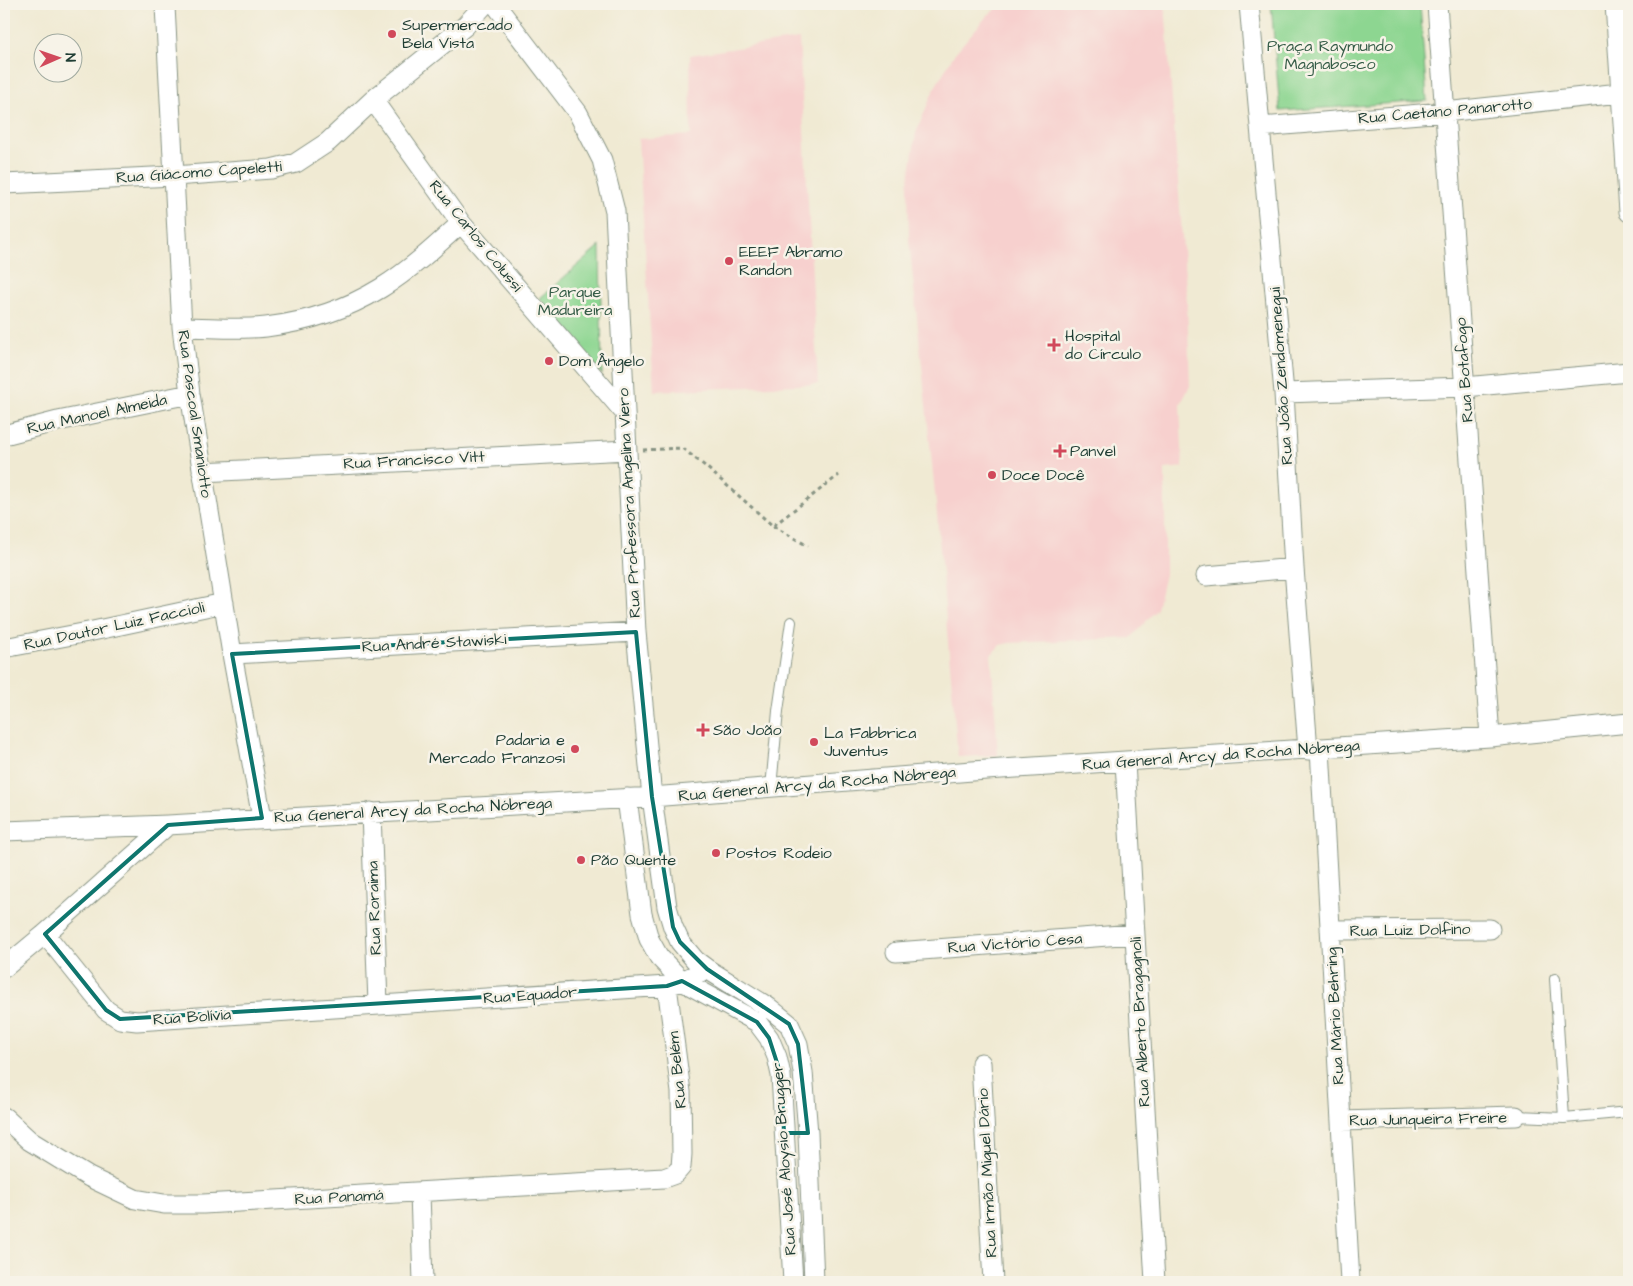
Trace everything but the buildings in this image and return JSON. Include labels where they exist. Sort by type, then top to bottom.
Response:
[{"type":"street","name":"Rua Giácomo Capeletti","points":[[4,184],[174,176],[271,169],[296,163],[328,142],[373,100],[465,26],[485,4]]},
{"type":"street","name":"Rua Professora Angelina Viero","points":[[495,4],[578,112],[602,160],[615,211],[636,632],[652,797]]},
{"type":"street","name":"Rua João Zendomenegui","points":[[1249,4],[1284,393],[1294,568],[1314,749]]},
{"type":"street","name":"Rua Botafogo","points":[[1437,4],[1490,737]]},
{"type":"street","points":[[1615,4],[1625,93],[1629,212]]},
{"type":"street","name":"Rua Pascoal Smaniotto","points":[[165,6],[182,327],[190,394],[232,654],[262,818]]},
{"type":"street","name":"Rua Caetano Panarotto","points":[[1260,127],[1445,112],[1625,93]]},
{"type":"street","name":"Rua Carlos Colussi","points":[[373,100],[461,223],[624,413]]},
{"type":"street","points":[[182,327],[266,327],[303,320],[345,306],[381,289],[404,272],[461,223]]},
{"type":"street","points":[[1284,393],[1465,387],[1629,372]]},
{"type":"street","name":"Rua Manoel Almeida","points":[[4,435],[58,421],[190,394]]},
{"type":"street","name":"Rua Francisco Vitt","points":[[202,472],[627,450]]},
{"type":"street","points":[[1206,576],[1294,568]]},
{"type":"street","name":"Rua Doutor Luiz Faccioli","points":[[4,648],[224,603]]},
{"type":"street","name":"Rua André Stawiski","points":[[232,654],[636,632]]},
{"type":"street","name":"Rua General Arcy da Rocha Nóbrega","points":[[4,831],[168,825],[262,818],[652,797],[972,771],[1490,737],[1629,723]]},
{"type":"street","name":"Rua Mário Behring","points":[[1314,749],[1330,930],[1350,1282]]},
{"type":"street","name":"Rua Alberto Bragagnoli","points":[[1125,762],[1155,1282]]},
{"type":"street","name":"Rua José Aloysio Brugger","points":[[652,797],[667,907],[680,942],[695,960],[707,970],[768,1007],[789,1024],[798,1044],[803,1072],[808,1133],[814,1282]]},
{"type":"street","name":"Rua José Aloysio Brugger","points":[[627,798],[642,914],[649,939],[659,957],[675,984],[757,1022],[769,1038],[777,1057],[781,1075],[793,1282]]},
{"type":"street","name":"Rua Roraima","points":[[371,812],[378,1004]]},
{"type":"street","points":[[4,968],[168,825]]},
{"type":"street","points":[[642,914],[667,907]]},
{"type":"street","name":"Rua Luiz Dolfino","points":[[1330,930],[1490,929]]},
{"type":"street","name":"Rua Bolívia","points":[[45,934],[106,1010],[120,1019],[137,1021],[378,1004]]},
{"type":"street","name":"Rua Victório Cesa","points":[[896,952],[1134,934]]},
{"type":"street","points":[[675,984],[707,970]]},
{"type":"street","name":"Rua Equador","points":[[378,1004],[675,984]]},
{"type":"street","name":"Rua Belém","points":[[675,984],[681,1092],[682,1154]]},
{"type":"street","points":[[757,1022],[768,1007]]},
{"type":"street","name":"Rua Irmão Miguel Dário","points":[[981,1063],[993,1282]]},
{"type":"street","points":[[781,1075],[803,1072]]},
{"type":"street","name":"Rua Junqueira Freire","points":[[1340,1121],[1516,1116]]},
{"type":"street","name":"Rua Panamá","points":[[4,1118],[30,1142],[89,1177],[135,1198],[164,1204],[204,1204],[420,1193],[664,1178],[675,1174],[681,1167],[682,1154]]},
{"type":"street","points":[[784,1133],[808,1133]]},
{"type":"street","points":[[420,1193],[423,1282]]},
{"type":"lane","points":[[771,788],[778,711],[791,622]]},
{"type":"lane","points":[[1555,979],[1564,1118]]},
{"type":"lane","points":[[1516,1116],[1564,1118],[1629,1112]]},
{"type":"path","points":[[627,450],[682,448],[773,526],[808,546]]},
{"type":"path","points":[[773,526],[839,476]]},
{"type":"highlighted area","points":[[636,632],[652,797],[673,927],[680,942],[707,969],[789,1024],[798,1044],[808,1133],[784,1133],[781,1075],[769,1038],[757,1022],[682,981],[667,986],[120,1019],[106,1010],[45,934],[168,825],[262,818],[232,654]]},
{"type":"shaded area","name":"Hospital do Círculo","points":[[1002,4],[1165,4],[1187,303],[1190,386],[1180,405],[1183,467],[1165,469],[1165,574],[1157,609],[1131,638],[1009,643],[1000,645],[991,655],[998,755],[958,757],[936,503],[909,240],[908,185],[916,133],[934,89],[955,53],[987,16]]},
{"type":"shaded area","name":"EEEF Abramo Randon","points":[[799,39],[818,384],[654,391],[638,139],[691,135],[690,55]]},
{"type":"green space","name":"Praça Raymundo Magnabosco","points":[[1271,4],[1420,4],[1427,101],[1280,111]]},
{"type":"green space","name":"Parque Madureira","points":[[600,246],[602,375],[540,298]]},
{"type":"place","name":"Supermercado Bela Vista","points":[[392,34]]},
{"type":"place","name":"EEEF Abramo Randon","points":[[729,261]]},
{"type":"place","name":"Hospital do Círculo","points":[[1054,345]]},
{"type":"place","name":"Dom Ângelo","points":[[549,361]]},
{"type":"place","name":"Panvel","points":[[1060,451]]},
{"type":"place","name":"Doce Docê","points":[[992,475]]},
{"type":"place","name":"São João","points":[[703,730]]},
{"type":"place","name":"La Fabbrica Juventus","points":[[814,742]]},
{"type":"place","name":"Padaria e Mercado Franzosi","points":[[575,749]]},
{"type":"place","name":"Postos Rodeio","points":[[716,853]]},
{"type":"place","name":"Pão Quente","points":[[581,860]]}]
